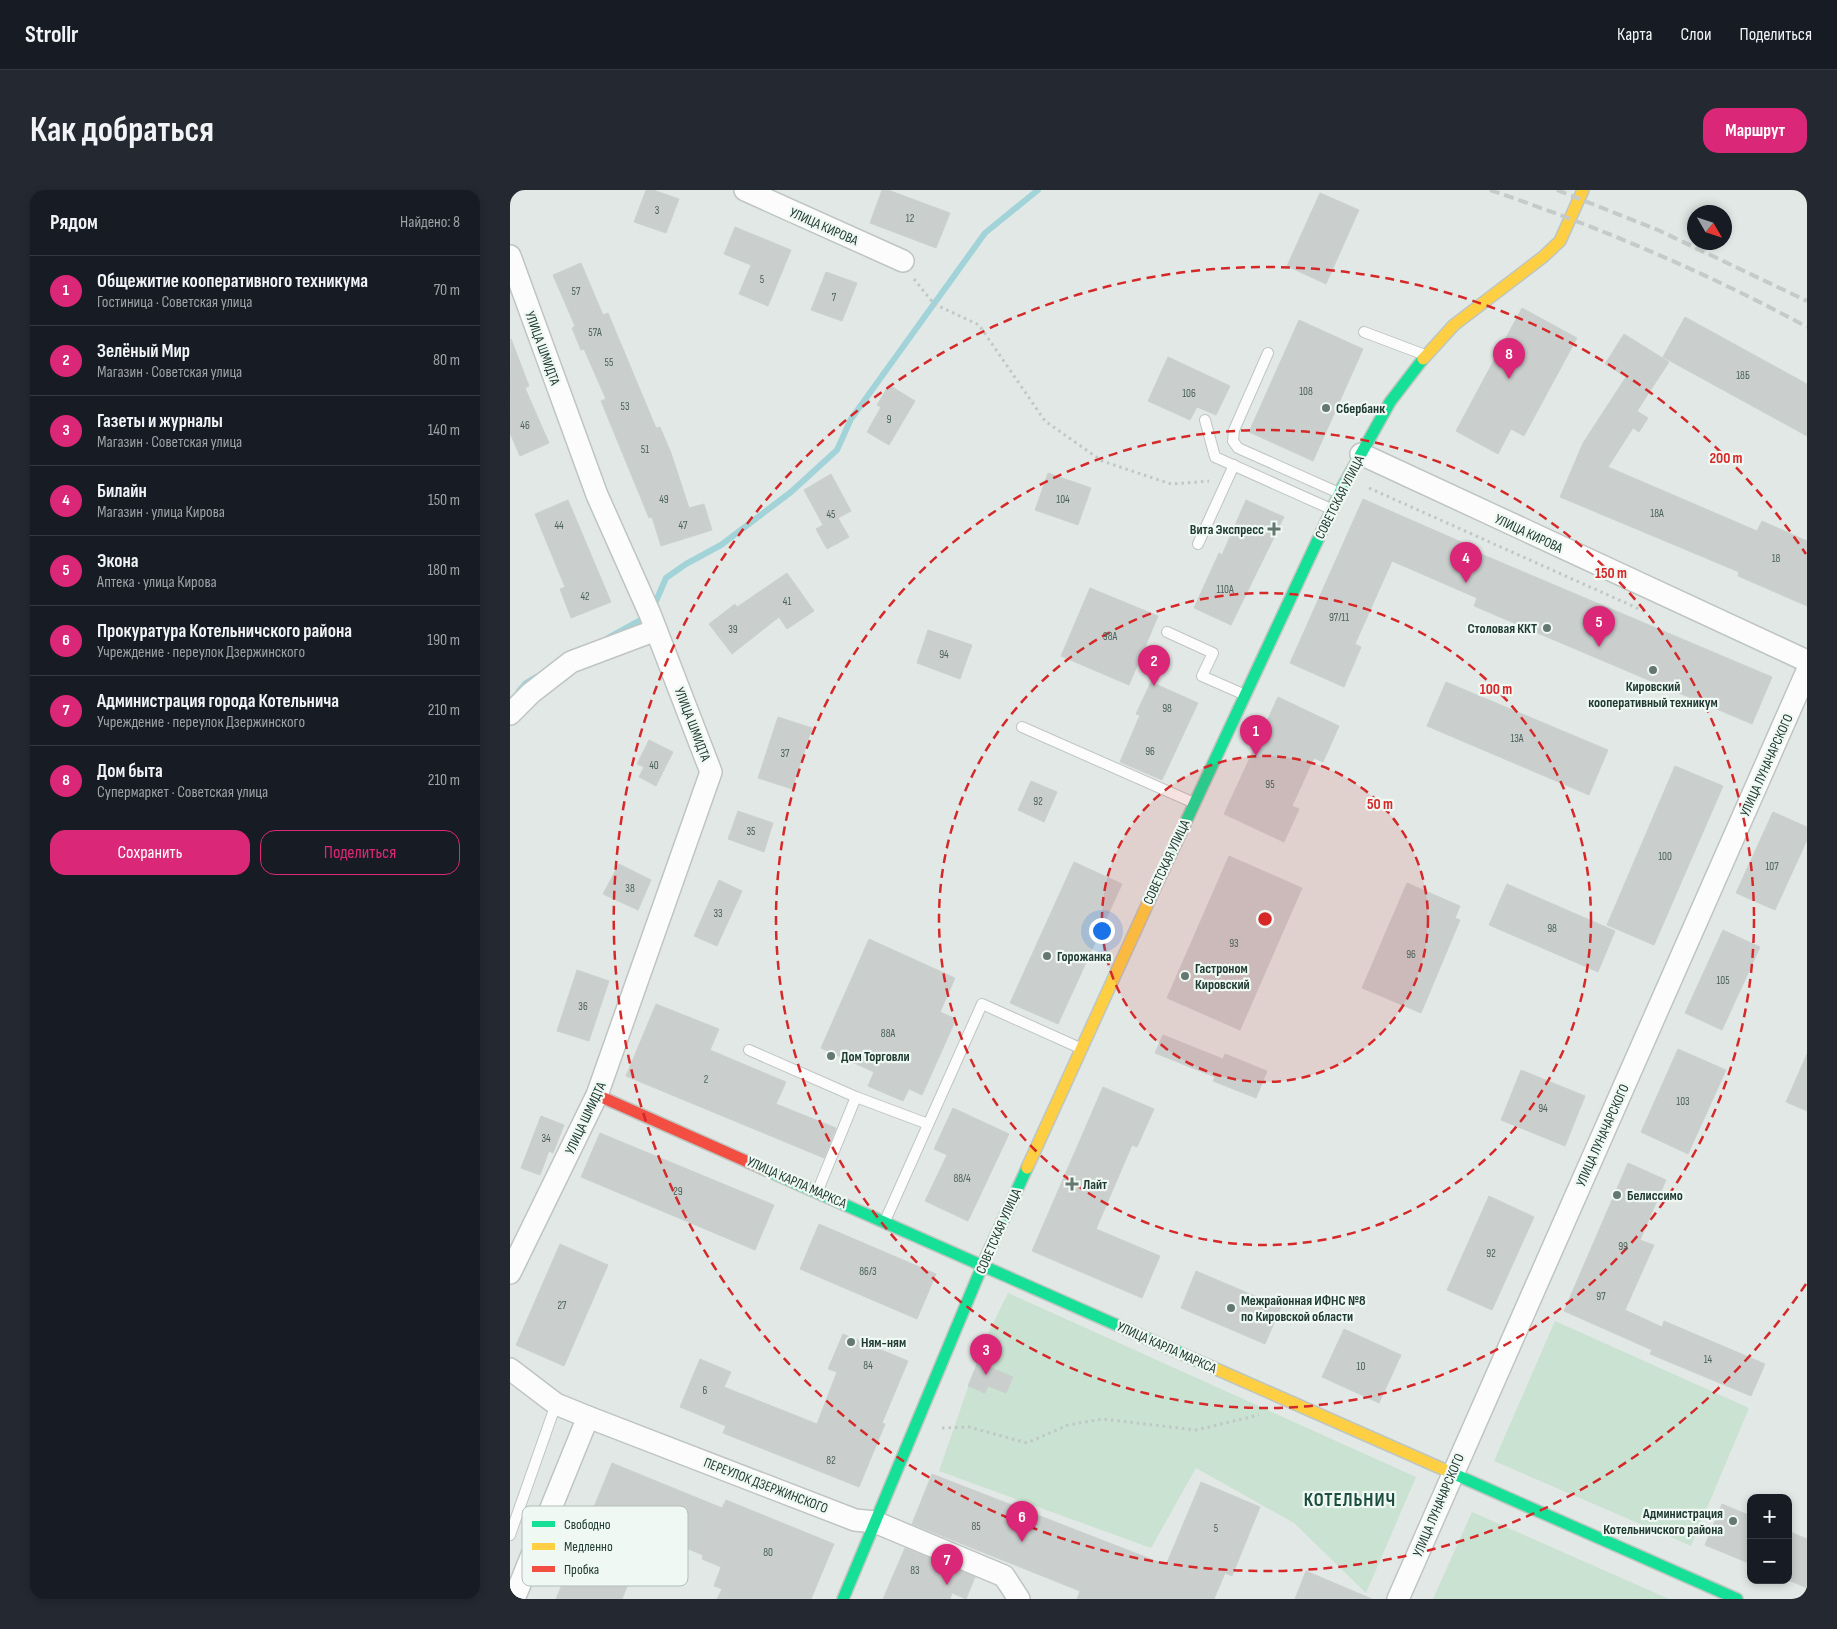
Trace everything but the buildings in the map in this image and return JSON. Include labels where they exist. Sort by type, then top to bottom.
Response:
[{"type":"main road","name":"СОВЕТСКАЯ УЛИЦА","points":[[843,1599],[983,1264],[1193,802],[1340,493],[1369,458],[1390,402],[1426,355],[1454,325],[1560,242],[1583,190]]},
{"type":"main road","name":"УЛИЦА КАРЛА МАРКСА","points":[[597,1095],[818,1191],[1737,1599]]},
{"type":"street","name":"УЛИЦА КИРОВА","points":[[745,190],[903,261]]},
{"type":"street","name":"УЛИЦА ШМИДТА","points":[[510,256],[597,495],[656,630],[711,772],[597,1095],[510,1273]]},
{"type":"street","name":"УЛИЦА КИРОВА","points":[[1369,458],[1807,661]]},
{"type":"street","points":[[510,714],[531,693],[571,662],[656,630]]},
{"type":"street","name":"УЛИЦА ЛУНАЧАРСКОГО","points":[[1398,1599],[1807,671]]},
{"type":"street","name":"ПЕРЕУЛОК ДЗЕРЖИНСКОГО","points":[[510,1369],[556,1404],[856,1520],[874,1522],[1004,1576],[1019,1599]]},
{"type":"street","points":[[552,1506],[588,1417]]},
{"type":"street","points":[[514,1599],[522,1579]]},
{"type":"lane","points":[[1364,332],[1426,355]]},
{"type":"lane","points":[[1268,354],[1234,430],[1233,441],[1238,448],[1340,493]]},
{"type":"lane","points":[[1205,420],[1216,457],[1332,509]]},
{"type":"lane","points":[[1198,544],[1234,465]]},
{"type":"lane","points":[[1167,632],[1213,653],[1202,676],[1244,695]]},
{"type":"lane","points":[[1022,727],[1193,802]]},
{"type":"lane","points":[[885,1221],[982,1004],[1081,1048]]},
{"type":"lane","points":[[749,1050],[856,1097],[928,1124]]},
{"type":"lane","points":[[818,1191],[856,1097]]},
{"type":"lane","points":[[510,1535],[556,1404]]},
{"type":"path","points":[[903,261],[920,288],[934,304],[979,325],[1045,421],[1102,461],[1172,484],[1228,480]]},
{"type":"path","points":[[1369,458],[1362,485],[1652,615]]},
{"type":"path","points":[[941,1428],[969,1427],[1027,1443],[1068,1425],[1102,1419],[1196,1430],[1261,1415]]},
{"type":"green space","points":[[1008,1293],[1416,1477],[1366,1593],[1294,1523],[1196,1468],[1151,1548],[939,1471],[983,1344]]},
{"type":"green space","points":[[1555,1321],[1749,1408],[1691,1546],[1494,1461]]},
{"type":"green space","points":[[1472,1512],[1669,1599],[1433,1599]]},
{"type":"waterway","points":[[653,608],[666,578],[686,564],[721,545],[791,492],[837,450],[851,419],[985,233],[1038,190]]},
{"type":"waterway","points":[[608,638],[648,616]]},
{"type":"waterway","points":[[519,691],[526,683],[536,677]]},
{"type":"railway","points":[[1490,190],[1571,219],[1652,252],[1691,269],[1807,327]]},
{"type":"railway","points":[[1557,190],[1658,230],[1807,301]]},
{"type":"traffic: fast","points":[[1153,892],[1342,488],[1390,402],[1423,359]]},
{"type":"traffic: fast","points":[[843,1599],[983,1264],[1027,1168]]},
{"type":"traffic: fast","points":[[766,1170],[1198,1361]]},
{"type":"traffic: fast","points":[[1445,1470],[1737,1599]]},
{"type":"traffic: slow","points":[[1423,359],[1454,325],[1543,257],[1560,241],[1583,190]]},
{"type":"traffic: slow","points":[[1027,1168],[1153,892]]},
{"type":"traffic: slow","points":[[1198,1361],[1445,1470]]},
{"type":"traffic: jam","points":[[597,1095],[766,1170]]},
{"type":"place","name":"Дом быта","points":[[1509,379]]},
{"type":"place","name":"Сбербанк","points":[[1326,408]]},
{"type":"place","name":"Вита Экспресс","points":[[1274,529]]},
{"type":"place","name":"Билайн","points":[[1466,583]]},
{"type":"place","name":"Столовая ККТ","points":[[1547,628]]},
{"type":"place","name":"Экона","points":[[1599,647]]},
{"type":"place","name":"Кировский кооперативный техникум","points":[[1653,670]]},
{"type":"place","name":"Зелёный Мир","points":[[1154,686]]},
{"type":"place","name":"Общежитие кооперативного техникума","points":[[1256,756]]},
{"type":"place","name":"Горожанка","points":[[1047,956]]},
{"type":"place","name":"Гастроном Кировский","points":[[1185,976]]},
{"type":"place","name":"Дом Торговли","points":[[831,1056]]},
{"type":"place","name":"Лайт","points":[[1072,1184]]},
{"type":"place","name":"Белиссимо","points":[[1617,1195]]},
{"type":"place","name":"Межрайонная ИФНС №8 по Кировской области","points":[[1231,1308]]},
{"type":"place","name":"Ням-ням","points":[[851,1342]]},
{"type":"place","name":"Газеты и журналы","points":[[986,1375]]},
{"type":"place","name":"Администрация Котельничского района","points":[[1733,1521]]},
{"type":"place","name":"Прокуратура Котельничского района","points":[[1022,1542]]},
{"type":"place","name":"Администрация города Котельнича","points":[[947,1585]]},
{"type":"district","name":"КОТЕЛЬНИЧ","points":[[1350,1499]]}]
